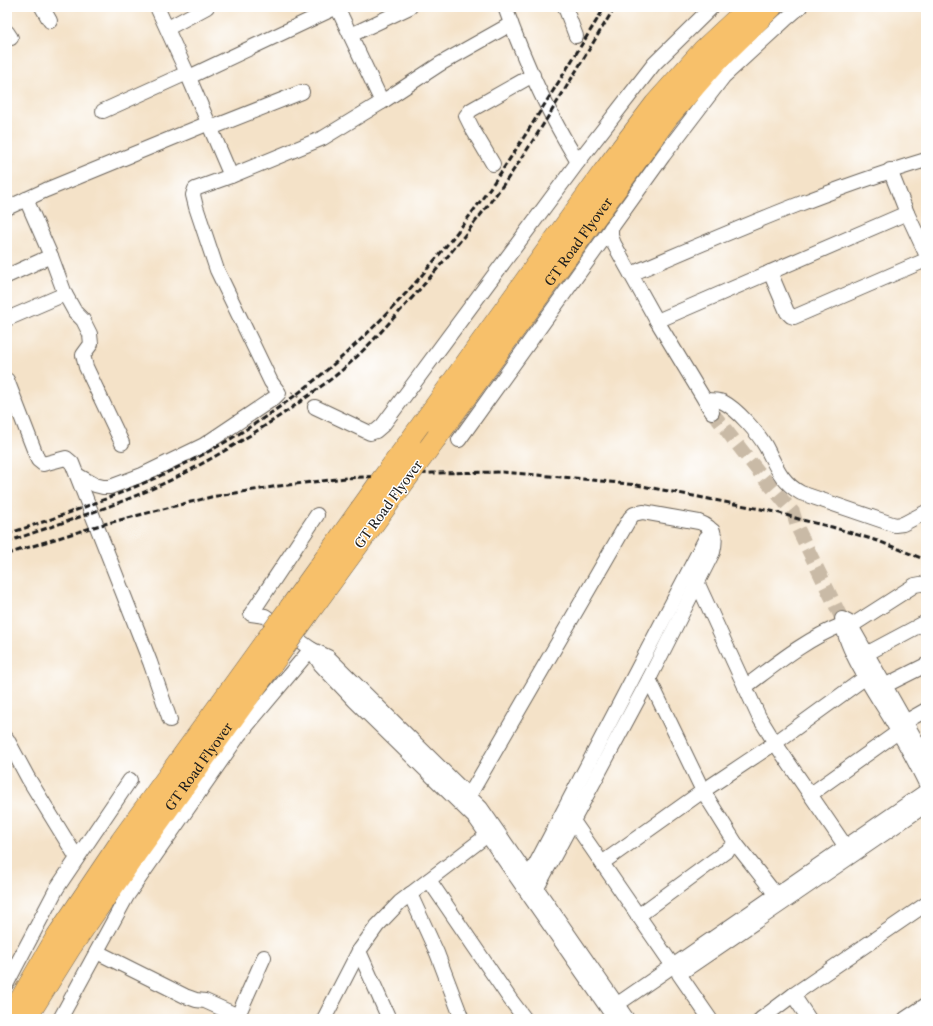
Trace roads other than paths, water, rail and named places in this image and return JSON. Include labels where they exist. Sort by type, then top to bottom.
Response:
[{"type":"highway","name":"GT Road Flyover","points":[[391,484],[410,441],[604,171],[655,104],[703,50],[749,7]]},
{"type":"highway","name":"GT Road Flyover","points":[[26,1019],[71,947],[271,649],[391,484],[437,437],[668,117],[716,62],[772,7]]},
{"type":"highway","name":"GT Road Flyover","points":[[9,1019],[57,936],[121,841],[271,649]]},
{"type":"street","points":[[42,7],[50,21]]},
{"type":"street","points":[[157,7],[168,28],[231,176]]},
{"type":"street","points":[[168,28],[207,7]]},
{"type":"street","points":[[103,111],[188,75],[337,7],[382,102]]},
{"type":"street","points":[[351,35],[410,7]]},
{"type":"street","points":[[505,7],[545,103],[578,162]]},
{"type":"street","points":[[564,7],[576,36]]},
{"type":"street","points":[[315,407],[370,433],[376,431],[383,425],[578,162],[654,64],[712,7]]},
{"type":"street","points":[[459,440],[663,156],[724,76],[800,7]]},
{"type":"street","points":[[79,476],[95,485],[110,487],[142,475],[204,445],[274,398],[279,393],[271,382],[217,270],[193,195],[194,190],[323,138],[440,64],[511,24]]},
{"type":"street","points":[[493,164],[466,116],[471,110],[533,75]]},
{"type":"street","points":[[7,208],[210,125],[302,92]]},
{"type":"street","points":[[631,274],[748,225],[890,170],[926,160]]},
{"type":"street","points":[[890,170],[907,213],[926,254]]},
{"type":"street","points":[[26,199],[51,256],[65,294],[75,312],[83,320],[90,334],[91,344],[83,355],[86,367],[122,443]]},
{"type":"street","points":[[657,321],[907,213]]},
{"type":"street","points":[[611,228],[611,236],[614,244],[657,321],[708,406],[718,401],[723,402],[745,420],[757,434],[765,446],[779,474],[791,488],[801,493],[895,525],[903,524],[926,512]]},
{"type":"street","points":[[7,276],[51,256]]},
{"type":"street","points":[[770,272],[787,312],[794,316],[926,260]]},
{"type":"street","points":[[7,319],[65,294]]},
{"type":"street","points":[[7,380],[38,460],[43,464],[66,458],[72,463],[79,476],[150,662],[170,720]]},
{"type":"street","points":[[469,796],[630,518],[634,514],[643,512],[699,522],[713,531],[716,542],[713,552],[649,680],[573,821],[533,883]]},
{"type":"street","points":[[317,515],[251,614],[265,616],[311,649],[328,657],[481,808],[491,832],[618,1014]]},
{"type":"street","points":[[533,883],[706,538],[713,531]]},
{"type":"street","points":[[697,582],[760,717],[775,743],[846,847]]},
{"type":"street","points":[[745,687],[806,643],[915,585],[926,583]]},
{"type":"street","points":[[844,622],[866,654],[884,686],[926,784]]},
{"type":"street","points":[[844,622],[847,642],[866,677],[902,727],[925,754]]},
{"type":"street","points":[[866,654],[926,622]]},
{"type":"street","points":[[311,649],[326,670],[476,819],[491,832],[533,883],[618,1014]]},
{"type":"street","points":[[60,1019],[128,896],[239,735],[311,649]]},
{"type":"street","points":[[884,686],[926,665]]},
{"type":"street","points":[[602,863],[775,743],[866,677]]},
{"type":"street","points":[[649,680],[703,792],[736,844],[776,894]]},
{"type":"street","points":[[811,794],[926,710]]},
{"type":"street","points":[[7,739],[28,778],[77,858]]},
{"type":"street","points":[[7,983],[57,888],[130,780]]},
{"type":"street","points":[[618,1014],[776,894],[926,791]]},
{"type":"street","points":[[676,970],[926,805]]},
{"type":"street","points":[[573,821],[710,1019]]},
{"type":"street","points":[[324,1019],[359,951],[377,926],[400,902],[491,832]]},
{"type":"street","points":[[638,916],[736,844]]},
{"type":"street","points":[[429,880],[525,1019]]},
{"type":"street","points":[[410,894],[436,953],[462,1019]]},
{"type":"street","points":[[761,1019],[793,995],[926,904]]},
{"type":"street","points":[[99,949],[194,991],[205,1001],[233,1014],[238,1013],[264,957]]},
{"type":"street","points":[[359,951],[389,1019]]},
{"type":"street","points":[[793,995],[810,1019]]},
{"type":"street","points":[[510,999],[518,1019]]},
{"type":"tunnel","points":[[712,412],[758,471],[793,512],[798,529],[841,617]]},
{"type":"railway","points":[[7,534],[105,499],[199,457],[259,421],[328,369],[391,310],[448,244],[499,175],[605,7]]},
{"type":"railway","points":[[7,542],[118,503],[183,474],[216,456],[264,426],[296,405],[341,371],[371,342],[428,280],[494,198],[562,95],[615,7]]},
{"type":"railway","points":[[7,554],[97,526],[211,497],[279,486],[346,478],[432,473],[502,472],[637,485],[776,512],[881,542],[926,560]]}]
